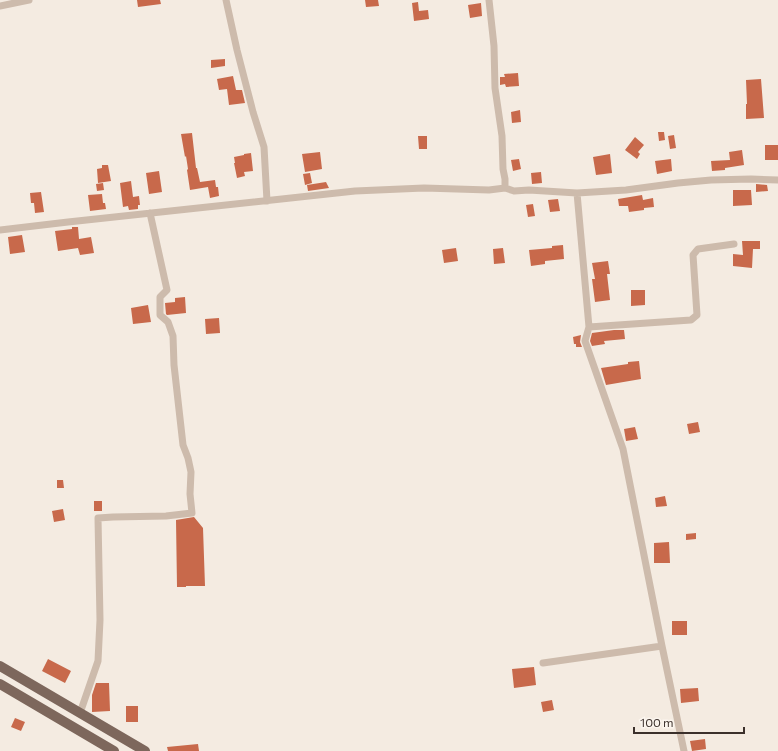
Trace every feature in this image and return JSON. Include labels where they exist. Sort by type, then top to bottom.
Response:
[{"type":"main road","points":[[0,666],[145,751]]},
{"type":"main road","points":[[0,684],[114,751]]},
{"type":"main road","points":[[100,742],[109,730]]},
{"type":"street","points":[[0,6],[29,0]]},
{"type":"street","points":[[226,0],[247,91],[264,147],[267,201]]},
{"type":"street","points":[[490,0],[494,46],[495,88],[502,136],[505,188]]},
{"type":"street","points":[[0,230],[366,190],[424,188],[488,190],[505,188],[514,191],[529,190],[577,193],[626,190],[712,180],[778,180]]},
{"type":"street","points":[[577,193],[589,327],[585,341],[623,449],[684,751]]},
{"type":"street","points":[[80,713],[98,661],[100,620],[98,518],[166,516],[192,513],[190,494],[191,472],[183,445],[174,365],[173,336],[168,322],[160,315],[160,297],[167,290],[150,213]]},
{"type":"street","points":[[589,327],[691,320],[697,315],[693,255],[698,249],[734,244]]},
{"type":"street","points":[[543,663],[662,646]]},
{"type":"building","points":[[137,0],[160,0],[161,4],[138,7]]},
{"type":"building","points":[[365,0],[378,0],[379,6],[366,7]]},
{"type":"building","points":[[418,2],[419,11],[428,10],[429,19],[414,21],[412,3]]},
{"type":"building","points":[[481,3],[482,16],[470,18],[468,5]]},
{"type":"building","points":[[225,59],[225,66],[211,68],[211,60]]},
{"type":"building","points":[[518,73],[519,86],[506,87],[505,84],[500,85],[500,77],[505,77],[504,74]]},
{"type":"building","points":[[233,76],[236,90],[242,90],[245,103],[229,105],[227,89],[219,90],[217,79]]},
{"type":"building","points":[[761,79],[764,118],[746,119],[746,80]]},
{"type":"building","points":[[520,110],[521,122],[512,123],[511,112]]},
{"type":"building","points":[[658,132],[664,132],[665,140],[659,141]]},
{"type":"building","points":[[192,133],[196,168],[200,182],[215,180],[216,187],[218,187],[219,196],[210,198],[208,187],[190,190],[186,156],[185,157],[181,134]]},
{"type":"building","points":[[674,135],[676,148],[670,149],[668,136]]},
{"type":"building","points":[[418,136],[427,136],[427,149],[419,149]]},
{"type":"building","points":[[635,137],[644,145],[638,152],[640,154],[637,159],[625,150]]},
{"type":"building","points":[[765,145],[778,145],[778,160],[765,160]]},
{"type":"building","points":[[742,150],[744,165],[725,168],[725,170],[712,171],[711,161],[730,160],[729,152]]},
{"type":"building","points":[[320,152],[322,169],[305,172],[302,154]]},
{"type":"building","points":[[251,153],[253,171],[244,172],[245,176],[237,178],[234,157]]},
{"type":"building","points":[[610,154],[612,173],[596,175],[593,157]]},
{"type":"building","points":[[519,159],[521,169],[513,171],[511,160]]},
{"type":"building","points":[[671,159],[672,171],[657,174],[655,161]]},
{"type":"building","points":[[102,165],[108,165],[111,181],[98,183],[97,169],[102,168]]},
{"type":"building","points":[[159,171],[162,192],[149,194],[146,173]]},
{"type":"building","points":[[541,172],[542,183],[532,184],[531,173]]},
{"type":"building","points":[[310,173],[312,183],[305,185],[303,174]]},
{"type":"building","points":[[131,181],[133,197],[139,196],[140,205],[138,205],[138,209],[129,210],[128,206],[123,207],[120,183]]},
{"type":"building","points":[[326,182],[329,188],[308,191],[307,185]]},
{"type":"building","points":[[103,183],[104,190],[97,191],[96,184]]},
{"type":"building","points":[[756,184],[767,185],[768,191],[756,192]]},
{"type":"building","points":[[733,190],[751,190],[752,205],[733,206]]},
{"type":"building","points":[[41,192],[44,212],[35,213],[34,203],[31,203],[30,193]]},
{"type":"building","points":[[102,194],[103,203],[105,203],[106,209],[90,211],[88,195]]},
{"type":"building","points":[[642,195],[643,200],[653,198],[654,207],[629,212],[628,206],[619,206],[618,199]]},
{"type":"building","points":[[558,199],[560,211],[550,212],[548,200]]},
{"type":"building","points":[[533,204],[535,216],[528,217],[526,205]]},
{"type":"building","points":[[72,227],[78,227],[79,239],[91,237],[94,253],[80,255],[78,248],[58,251],[55,231],[72,229]]},
{"type":"building","points":[[22,235],[25,252],[10,254],[8,237]]},
{"type":"building","points":[[742,241],[760,241],[760,249],[753,249],[752,268],[733,266],[733,254],[743,255]]},
{"type":"building","points":[[563,245],[564,259],[545,261],[545,264],[531,266],[529,250],[552,248],[552,246]]},
{"type":"building","points":[[456,248],[458,261],[444,263],[442,250]]},
{"type":"building","points":[[503,248],[505,263],[494,264],[493,249]]},
{"type":"building","points":[[608,261],[610,274],[607,274],[610,300],[595,302],[592,279],[595,279],[592,263]]},
{"type":"building","points":[[631,290],[645,290],[645,305],[631,306]]},
{"type":"building","points":[[185,297],[186,313],[166,314],[165,303],[175,302],[175,298]]},
{"type":"building","points":[[148,305],[151,322],[133,324],[131,308]]},
{"type":"building","points":[[219,318],[220,333],[206,334],[205,319]]},
{"type":"building","points":[[624,330],[625,339],[604,341],[605,344],[592,346],[590,341],[592,333]]},
{"type":"building","points":[[581,335],[580,342],[582,347],[576,347],[573,337]]},
{"type":"building","points":[[639,361],[641,379],[606,385],[601,368]]},
{"type":"building","points":[[698,422],[700,432],[689,434],[687,424]]},
{"type":"building","points":[[635,427],[638,439],[626,441],[624,429]]},
{"type":"building","points":[[57,480],[63,480],[64,488],[57,488]]},
{"type":"building","points":[[665,496],[667,506],[656,507],[655,498]]},
{"type":"building","points":[[94,501],[102,501],[102,511],[94,511]]},
{"type":"building","points":[[63,509],[65,520],[54,522],[52,511]]},
{"type":"building","points":[[194,517],[203,528],[205,586],[177,587],[176,520]]},
{"type":"building","points":[[696,533],[696,539],[686,540],[686,534]]},
{"type":"building","points":[[669,542],[670,563],[654,563],[654,543]]},
{"type":"building","points":[[672,621],[687,621],[687,635],[672,635]]},
{"type":"building","points":[[48,659],[71,671],[65,683],[42,671]]},
{"type":"building","points":[[534,667],[536,685],[514,688],[512,669]]},
{"type":"building","points":[[96,683],[109,683],[110,711],[92,712],[92,695]]},
{"type":"building","points":[[698,688],[699,701],[681,703],[680,689]]},
{"type":"building","points":[[552,700],[554,710],[543,712],[541,702]]},
{"type":"building","points":[[126,706],[138,706],[138,722],[126,722]]},
{"type":"building","points":[[15,718],[25,722],[21,731],[11,727]]},
{"type":"building","points":[[705,739],[706,749],[692,751],[690,741]]},
{"type":"building","points":[[198,744],[199,751],[168,751],[167,747]]}]
